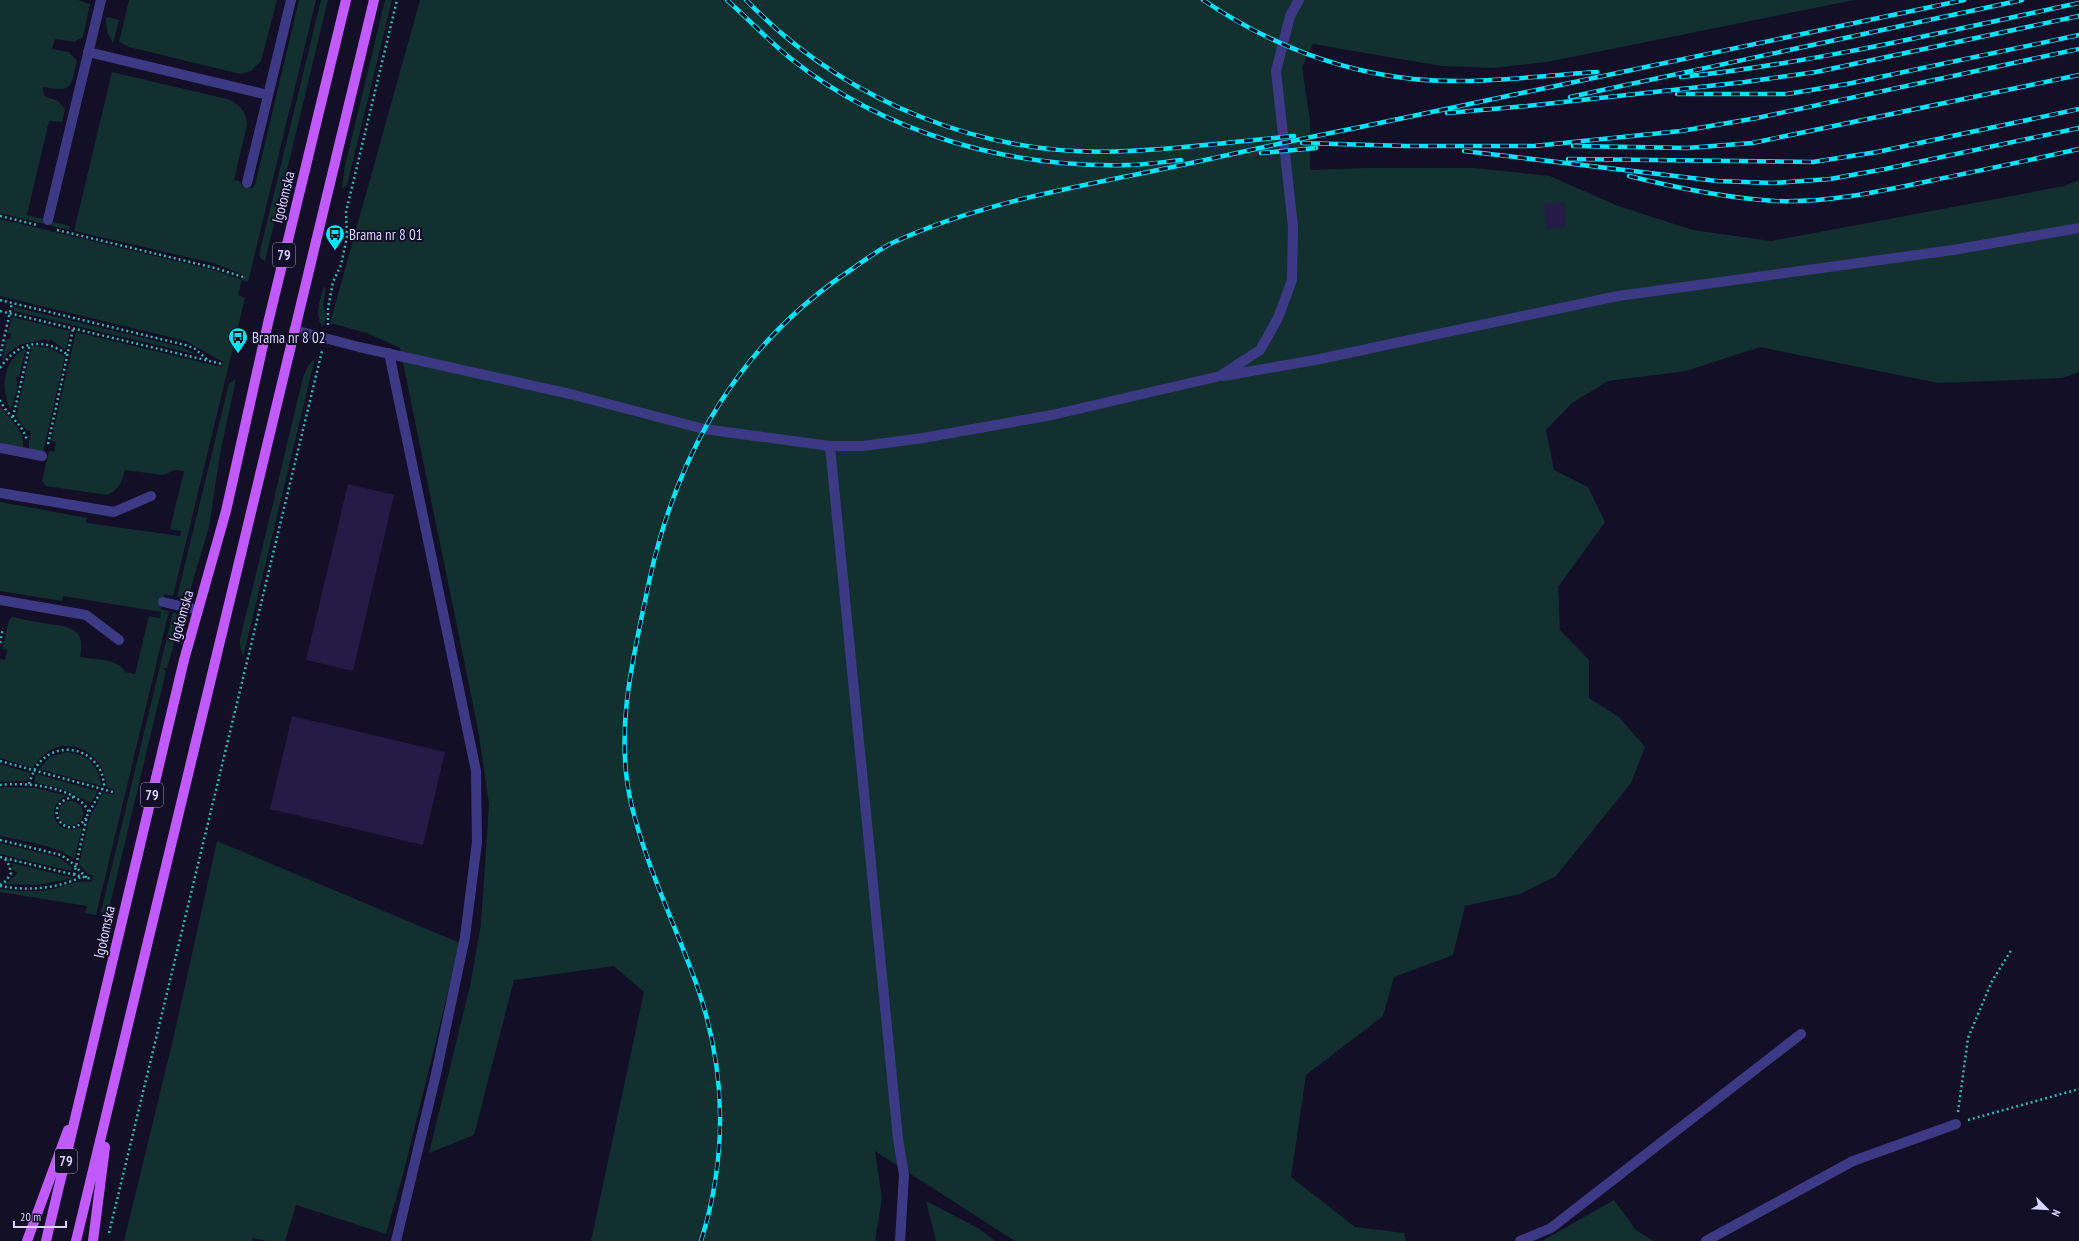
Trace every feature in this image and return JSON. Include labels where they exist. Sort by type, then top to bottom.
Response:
[{"type":"main road","name":"Igołomska","points":[[46,1241],[86,1081],[136,860],[184,660],[226,511],[261,352],[346,0]]},
{"type":"main road","name":"79","points":[[76,1241],[374,0]]},
{"type":"main road","points":[[27,1241],[86,1081]]},
{"type":"main road","points":[[93,1241],[114,1086]]},
{"type":"lane","points":[[47,225],[101,0]]},
{"type":"lane","points":[[247,183],[291,0]]},
{"type":"lane","points":[[1220,376],[1260,350],[1278,318],[1292,280],[1293,227],[1276,71],[1290,16],[1300,0]]},
{"type":"lane","points":[[88,52],[268,95]]},
{"type":"lane","points":[[294,330],[570,394],[704,429],[830,446],[863,446],[923,438],[1052,415],[1220,376],[1315,360],[1618,296],[1953,250],[2079,228]]},
{"type":"lane","points":[[389,353],[476,771],[477,842],[465,938],[436,1074],[396,1241]]},
{"type":"lane","points":[[830,446],[897,1131],[904,1175],[900,1241]]},
{"type":"lane","points":[[0,448],[42,456]]},
{"type":"lane","points":[[0,493],[114,512],[151,496]]},
{"type":"lane","points":[[0,600],[86,615],[119,640]]},
{"type":"lane","points":[[163,602],[198,610]]},
{"type":"lane","points":[[1520,1241],[1551,1228],[1801,1034]]},
{"type":"lane","points":[[1706,1241],[1853,1161],[1956,1124]]},
{"type":"path","points":[[328,331],[328,308],[333,282],[341,265],[347,237],[346,212],[397,0]]},
{"type":"path","points":[[0,216],[47,225],[215,268],[243,277]]},
{"type":"path","points":[[0,300],[185,344],[194,348],[209,361]]},
{"type":"path","points":[[0,356],[12,303]]},
{"type":"path","points":[[0,311],[222,364]]},
{"type":"path","points":[[42,456],[45,456],[74,329]]},
{"type":"path","points":[[0,368],[14,351],[30,344],[49,345],[68,355]]},
{"type":"path","points":[[13,417],[30,344]]},
{"type":"path","points":[[108,1241],[322,352]]},
{"type":"path","points":[[0,400],[4,408],[13,417],[25,434],[26,453]]},
{"type":"path","points":[[0,643],[3,628]]},
{"type":"path","points":[[29,784],[34,771],[43,759],[55,752],[70,749],[80,751],[89,756],[98,766],[103,779],[103,790],[82,823],[73,828],[64,826],[58,820],[56,812],[59,805],[74,797]]},
{"type":"path","points":[[0,761],[113,792]]},
{"type":"path","points":[[0,785],[29,784],[54,789],[74,797],[84,804],[89,812]]},
{"type":"path","points":[[74,875],[87,816]]},
{"type":"path","points":[[0,840],[61,855],[76,866],[87,878]]},
{"type":"path","points":[[0,857],[92,880]]},
{"type":"path","points":[[0,886],[6,881],[11,873],[9,865],[4,858]]},
{"type":"path","points":[[0,886],[19,889],[41,888],[68,883],[82,877]]},
{"type":"path","points":[[2012,949],[1992,981],[1968,1038],[1956,1124],[2079,1089]]},
{"type":"green space","points":[[0,0],[78,0],[90,4],[83,37],[74,42],[55,39],[52,49],[69,52],[77,61],[73,78],[69,86],[60,89],[43,87],[44,96],[58,101],[65,109],[62,122],[49,121],[27,215],[70,226],[69,230],[0,213]]},
{"type":"green space","points":[[129,0],[277,0],[261,61],[251,71],[240,74],[129,47],[119,42]]},
{"type":"green space","points":[[299,0],[316,0],[248,282],[242,280],[244,275],[213,263],[74,231],[112,72],[227,99],[239,106],[246,116],[247,125],[234,180],[239,181],[243,187],[252,188],[255,185]]},
{"type":"green space","points":[[321,0],[328,0],[265,261],[261,259],[259,255]]},
{"type":"green space","points":[[385,0],[392,0],[347,185],[342,189],[344,170]]},
{"type":"green space","points":[[420,0],[1854,0],[1547,62],[1493,68],[1441,66],[1313,44],[1302,67],[1310,120],[1310,170],[1366,168],[1475,168],[1550,176],[1618,206],[1693,230],[1771,241],[2064,186],[2079,180],[2079,372],[2062,378],[1938,383],[1760,347],[1686,371],[1608,381],[1572,403],[1546,430],[1554,470],[1588,487],[1605,522],[1558,587],[1560,630],[1589,660],[1589,698],[1619,717],[1645,747],[1631,783],[1556,876],[1520,894],[1465,906],[1453,955],[1394,977],[1383,1016],[1306,1075],[1291,1177],[1355,1227],[1404,1233],[1406,1241],[1015,1241],[875,1151],[882,1198],[875,1241],[591,1241],[644,992],[614,966],[514,980],[474,1135],[429,1153],[470,986],[481,924],[489,804],[478,729],[400,348],[367,333],[330,323]]},
{"type":"green space","points":[[109,17],[119,20],[113,43],[107,32],[106,18]]},
{"type":"green space","points":[[0,219],[214,270],[242,280],[238,295],[245,298],[173,596],[164,594],[161,609],[169,611],[96,915],[85,913],[87,906],[0,892],[0,889],[24,891],[47,890],[75,883],[87,881],[92,882],[93,876],[88,874],[79,864],[90,816],[104,792],[113,795],[115,790],[107,787],[104,773],[97,761],[88,753],[77,748],[65,746],[53,749],[42,756],[33,768],[0,758],[0,659],[5,660],[7,650],[2,649],[9,620],[12,617],[57,625],[70,629],[79,635],[81,641],[80,657],[106,660],[122,667],[125,672],[135,674],[149,616],[160,618],[161,612],[63,596],[62,601],[0,591],[0,502],[88,518],[86,521],[87,523],[180,536],[181,531],[170,529],[184,471],[175,470],[163,475],[125,470],[123,478],[117,488],[107,495],[46,486],[42,481],[49,451],[54,452],[56,442],[51,441],[76,332],[221,367],[223,362],[186,341],[0,296]]},
{"type":"green space","points":[[324,286],[326,289],[323,305],[326,316],[323,327],[320,323],[318,313]]},
{"type":"green space","points":[[14,307],[182,347],[198,355],[14,311]]},
{"type":"green space","points":[[12,317],[70,331],[66,350],[50,339],[49,342],[46,339],[19,345],[9,352],[2,361],[7,339],[10,339],[11,334],[8,333]]},
{"type":"green space","points":[[32,346],[50,348],[65,356],[43,452],[29,449],[29,440],[31,439],[28,436],[31,435],[29,430],[27,431],[16,416]]},
{"type":"green space","points":[[26,348],[19,377],[17,376],[16,381],[18,382],[16,386],[18,386],[11,411],[5,394],[5,376],[12,360],[18,353]]},
{"type":"green space","points":[[315,358],[243,657],[240,639],[273,504],[275,505],[273,503],[303,377],[308,366]]},
{"type":"green space","points":[[236,379],[220,454],[209,527],[190,591],[180,597],[177,597],[229,383]]},
{"type":"green space","points":[[0,406],[19,430],[22,436],[23,448],[0,444]]},
{"type":"green space","points":[[173,612],[176,613],[181,620],[167,668],[164,668],[166,671],[108,913],[100,916]]},
{"type":"green space","points":[[66,752],[80,755],[91,762],[98,772],[101,786],[39,769],[50,757]]},
{"type":"green space","points":[[0,764],[30,773],[28,781],[0,782]]},
{"type":"green space","points":[[36,774],[98,791],[91,803],[63,789],[34,782]]},
{"type":"green space","points":[[0,788],[36,788],[67,796],[59,800],[55,806],[54,813],[55,819],[59,825],[65,829],[72,830],[81,827],[82,829],[74,859],[67,854],[49,847],[0,836]]},
{"type":"green space","points":[[71,801],[79,805],[83,813],[79,821],[71,825],[63,821],[59,813],[63,805]]},
{"type":"green space","points":[[217,841],[460,943],[404,1171],[386,1234],[296,1205],[285,1241],[266,1241],[253,1238],[252,1241],[124,1241],[175,1031]]},
{"type":"green space","points":[[0,843],[58,857],[72,867],[71,871],[0,854]]},
{"type":"green space","points":[[11,863],[74,878],[36,885],[6,884],[13,877],[15,877],[17,872],[14,871]]},
{"type":"green space","points":[[1614,1200],[1636,1230],[1653,1241],[1542,1241]]},
{"type":"green space","points":[[926,1201],[978,1228],[995,1241],[936,1241]]},
{"type":"building","points":[[1564,202],[1566,227],[1547,229],[1544,204]]},
{"type":"building","points":[[348,484],[394,495],[353,671],[306,660]]},
{"type":"building","points":[[292,716],[445,752],[423,845],[270,809]]},
{"type":"railway","points":[[727,0],[790,58],[827,84],[865,107],[906,126],[949,141],[992,152],[1037,160],[1082,164],[1134,165],[1181,160]]},
{"type":"railway","points":[[746,0],[785,36],[827,68],[873,95],[920,117],[970,134],[1022,145],[1075,151],[1149,150],[1294,136]]},
{"type":"railway","points":[[1203,0],[1252,29],[1303,53],[1330,62],[1384,75],[1436,81],[1459,81],[1597,72]]},
{"type":"railway","points":[[1351,129],[1964,0]]},
{"type":"railway","points":[[1570,97],[2022,0]]},
{"type":"railway","points":[[1681,77],[1731,71],[1831,55],[2079,3]]},
{"type":"railway","points":[[1447,113],[1527,106],[1745,82],[1816,72],[2079,16]]},
{"type":"railway","points":[[1677,94],[1787,94],[1847,84],[2079,35]]},
{"type":"railway","points":[[1302,143],[1406,146],[1534,146],[1681,131],[1757,118],[2079,49]]},
{"type":"railway","points":[[1573,146],[1687,148],[1752,143],[2079,75]]},
{"type":"railway","points":[[1568,159],[1813,162],[1877,152],[2079,109]]},
{"type":"railway","points":[[701,1241],[710,1209],[716,1176],[720,1111],[718,1079],[706,1015],[696,983],[652,872],[631,803],[626,775],[625,719],[637,637],[661,534],[677,489],[696,445],[719,404],[746,366],[777,331],[812,298],[852,269],[892,243],[955,218],[987,208],[1087,184],[1356,128]]},
{"type":"railway","points":[[1464,151],[1717,181],[1773,183],[1830,179],[1885,169],[2079,128]]},
{"type":"railway","points":[[1261,153],[1316,148]]},
{"type":"railway","points":[[1629,176],[1738,198],[1775,201],[1815,200],[1895,188],[2079,149]]},
{"type":"place","name":"Brama nr 8 01","points":[[335,251]]},
{"type":"place","name":"Brama nr 8 02","points":[[238,354]]}]
